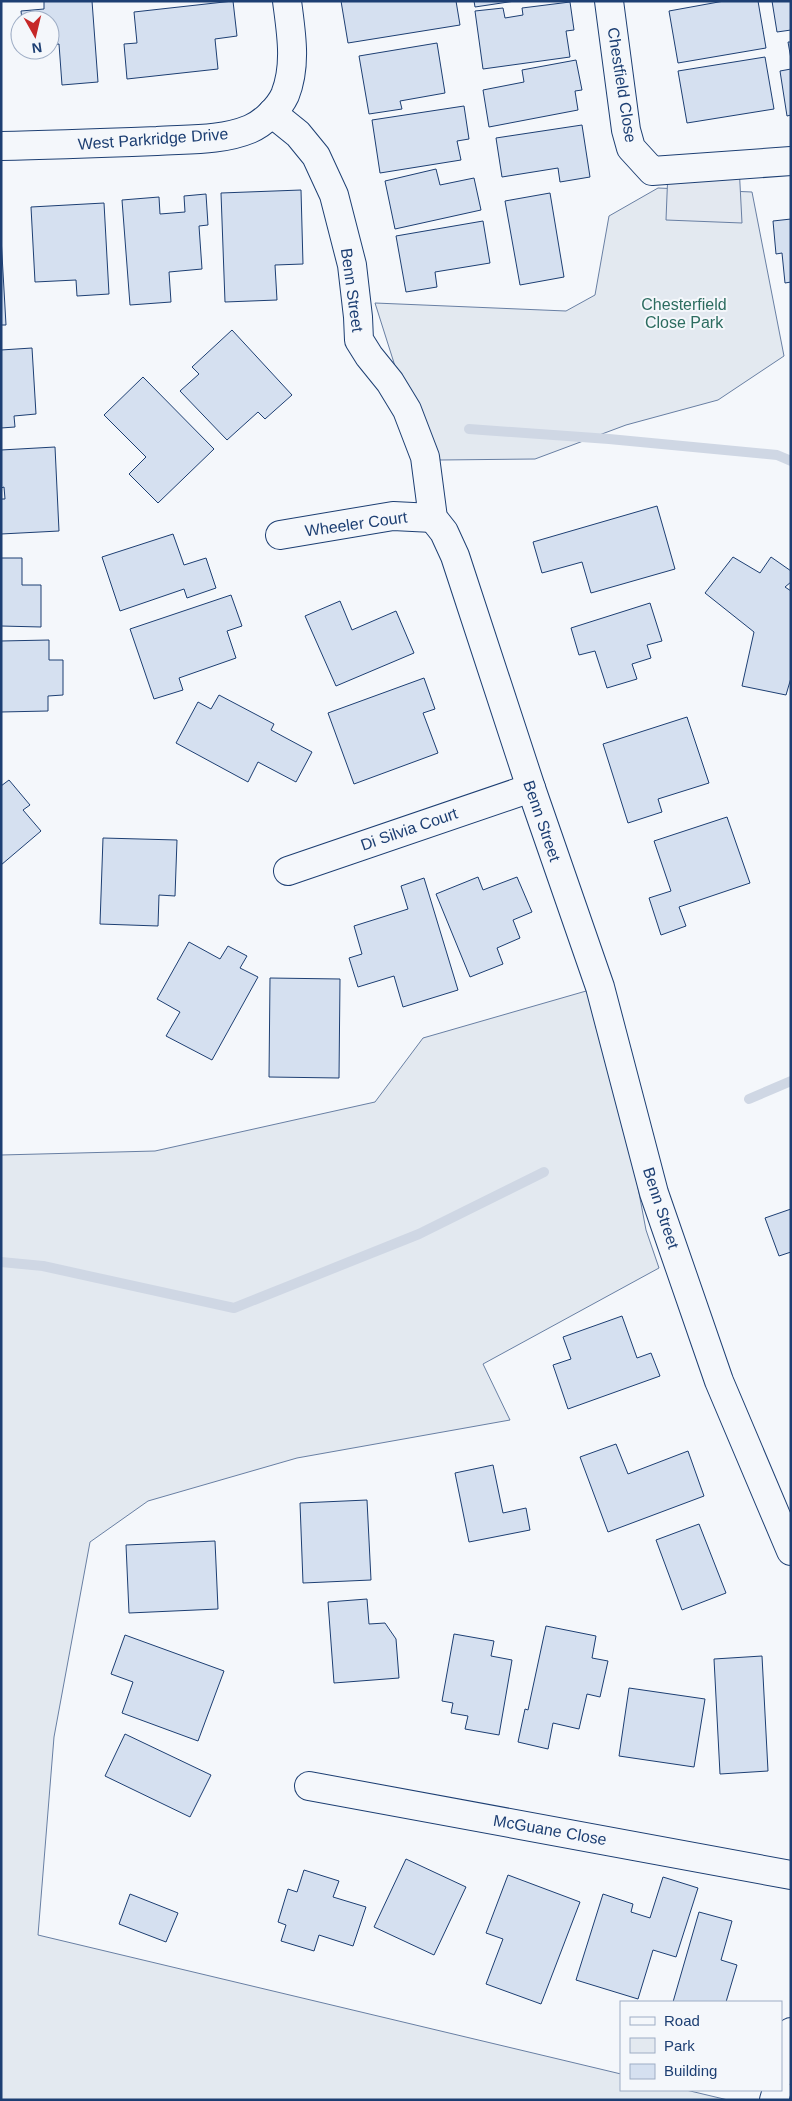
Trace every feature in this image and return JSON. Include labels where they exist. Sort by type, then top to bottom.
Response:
[{"type":"street","name":"West Parkridge Drive","points":[[1,146],[75,145],[228,136],[252,128],[272,114],[285,95],[291,69],[292,47],[287,1]]},
{"type":"street","name":"Chestfield Close","points":[[609,1],[626,130],[631,148],[652,171],[791,161]]},
{"type":"street","name":"Benn Street","points":[[272,114],[298,134],[316,156],[334,194],[352,265],[359,340],[390,382],[407,410],[425,457],[433,518],[444,532],[455,556],[531,788],[600,987],[654,1193],[719,1382],[791,1550]]},
{"type":"street","name":"Wheeler Court","points":[[280,535],[393,516],[433,518]]},
{"type":"street","name":"Di Silvia Court","points":[[288,870],[531,788]]},
{"type":"street","name":"McGuane Close","points":[[309,1786],[791,1875]]},
{"type":"street","points":[[782,2069],[791,2032]]},
{"type":"green space","name":"Chesterfield Close Park","points":[[658,188],[752,192],[784,356],[718,400],[626,425],[535,459],[440,460],[401,385],[375,303],[566,311],[595,295],[609,216]]},
{"type":"green space","points":[[600,987],[646,1230],[659,1268],[483,1364],[510,1420],[297,1458],[148,1501],[90,1542],[54,1737],[38,1935],[620,2074],[620,2091],[690,2091],[728,2100],[1,2100],[1,1155],[155,1151],[375,1102],[423,1038]]},
{"type":"shaded area","points":[[739,165],[742,223],[666,220],[668,170]]},
{"type":"building","points":[[44,1],[92,1],[98,82],[62,85],[60,10],[32,10],[44,9]]},
{"type":"building","points":[[233,1],[237,36],[215,39],[218,69],[127,79],[124,44],[137,43],[134,12]]},
{"type":"building","points":[[341,1],[456,1],[460,25],[348,43]]},
{"type":"building","points":[[474,1],[515,1],[475,7]]},
{"type":"building","points":[[724,1],[758,1],[766,48],[678,63],[669,11]]},
{"type":"building","points":[[772,1],[791,1],[791,30],[777,32]]},
{"type":"building","points":[[570,2],[574,30],[566,31],[570,57],[483,69],[475,11],[503,8],[505,18],[523,15],[522,8]]},
{"type":"building","points":[[788,42],[791,42],[791,59]]},
{"type":"building","points":[[437,43],[445,93],[400,101],[402,109],[369,114],[359,56]]},
{"type":"building","points":[[765,57],[774,109],[687,123],[678,71]]},
{"type":"building","points":[[576,60],[582,90],[575,91],[578,110],[489,127],[483,90],[524,82],[522,70]]},
{"type":"building","points":[[791,69],[791,115],[787,116],[780,71]]},
{"type":"building","points":[[464,106],[469,139],[457,141],[461,160],[380,173],[372,120]]},
{"type":"building","points":[[582,125],[590,177],[560,182],[558,168],[502,177],[496,138]]},
{"type":"building","points":[[436,169],[440,185],[474,178],[481,210],[395,229],[385,181]]},
{"type":"building","points":[[301,190],[303,264],[275,265],[277,300],[225,302],[221,193]]},
{"type":"building","points":[[550,193],[564,277],[520,285],[505,201]]},
{"type":"building","points":[[206,194],[208,225],[199,226],[202,269],[169,272],[171,302],[130,305],[122,200],[159,197],[160,214],[185,212],[184,196]]},
{"type":"building","points":[[104,203],[109,294],[77,296],[76,280],[35,282],[31,207]]},
{"type":"building","points":[[791,219],[791,282],[785,283],[782,253],[776,254],[773,221]]},
{"type":"building","points":[[483,221],[490,263],[435,272],[437,287],[406,292],[396,236]]},
{"type":"building","points":[[1,237],[6,325],[1,325]]},
{"type":"building","points":[[232,330],[292,395],[265,419],[258,412],[227,440],[180,391],[199,374],[192,367]]},
{"type":"building","points":[[32,348],[36,414],[14,416],[15,427],[1,428],[1,350]]},
{"type":"building","points":[[143,377],[214,449],[158,503],[129,474],[146,457],[104,415]]},
{"type":"building","points":[[55,447],[59,531],[1,534],[1,499],[5,499],[4,487],[1,488],[1,450]]},
{"type":"building","points":[[657,506],[675,569],[591,593],[582,562],[542,573],[533,542]]},
{"type":"building","points":[[173,534],[184,565],[206,558],[216,588],[187,598],[184,589],[120,611],[102,557]]},
{"type":"building","points":[[733,557],[760,573],[771,557],[791,571],[791,582],[785,587],[791,591],[791,678],[786,695],[742,686],[754,632],[705,593]]},
{"type":"building","points":[[1,558],[22,558],[22,585],[41,585],[41,627],[1,626]]},
{"type":"building","points":[[231,595],[242,626],[227,631],[236,658],[179,678],[183,690],[154,699],[130,629]]},
{"type":"building","points":[[340,601],[352,630],[396,611],[414,653],[336,686],[305,616]]},
{"type":"building","points":[[650,603],[662,641],[647,645],[651,658],[632,664],[637,679],[607,688],[595,651],[579,655],[571,628]]},
{"type":"building","points":[[49,640],[49,660],[63,660],[63,695],[48,696],[48,711],[1,712],[1,641]]},
{"type":"building","points":[[424,678],[435,709],[423,713],[438,753],[354,784],[328,713]]},
{"type":"building","points":[[219,695],[274,724],[271,730],[312,752],[296,782],[258,762],[248,782],[176,743],[198,702],[211,709]]},
{"type":"building","points":[[687,717],[709,783],[658,799],[662,812],[628,823],[603,744]]},
{"type":"building","points":[[9,780],[30,805],[23,810],[41,831],[1,865],[1,786]]},
{"type":"building","points":[[727,817],[750,883],[679,907],[686,926],[661,935],[649,898],[671,891],[654,841]]},
{"type":"building","points":[[103,838],[177,840],[175,896],[159,895],[158,926],[100,924]]},
{"type":"building","points":[[478,877],[483,890],[517,877],[532,912],[513,920],[520,938],[497,948],[503,964],[470,977],[436,894]]},
{"type":"building","points":[[424,878],[458,990],[403,1007],[394,976],[358,987],[349,958],[362,954],[354,926],[408,909],[401,886]]},
{"type":"building","points":[[189,942],[220,959],[228,946],[247,956],[240,968],[258,977],[212,1060],[166,1036],[180,1012],[157,999]]},
{"type":"building","points":[[270,978],[340,979],[339,1078],[269,1077]]},
{"type":"building","points":[[791,1209],[791,1252],[779,1256],[765,1218]]},
{"type":"building","points":[[622,1316],[637,1358],[651,1353],[660,1376],[568,1409],[553,1365],[571,1359],[563,1337]]},
{"type":"building","points":[[616,1444],[628,1474],[688,1451],[704,1496],[608,1532],[580,1457]]},
{"type":"building","points":[[493,1465],[503,1513],[526,1508],[530,1530],[469,1542],[455,1473]]},
{"type":"building","points":[[367,1500],[371,1580],[303,1583],[300,1503]]},
{"type":"building","points":[[699,1524],[726,1593],[682,1610],[656,1540]]},
{"type":"building","points":[[215,1541],[218,1609],[129,1613],[126,1545]]},
{"type":"building","points":[[367,1599],[369,1624],[385,1623],[396,1639],[399,1678],[334,1683],[328,1602]]},
{"type":"building","points":[[546,1626],[596,1636],[592,1658],[608,1661],[600,1697],[587,1694],[579,1729],[553,1723],[548,1749],[518,1742],[525,1709],[528,1710]]},
{"type":"building","points":[[454,1634],[494,1641],[491,1656],[512,1660],[499,1735],[465,1729],[468,1716],[451,1713],[453,1703],[442,1701]]},
{"type":"building","points":[[125,1635],[224,1671],[198,1741],[122,1713],[133,1682],[111,1674]]},
{"type":"building","points":[[762,1656],[768,1771],[720,1774],[714,1659]]},
{"type":"building","points":[[629,1688],[705,1699],[694,1767],[619,1756]]},
{"type":"building","points":[[125,1734],[211,1775],[190,1817],[105,1776]]},
{"type":"building","points":[[406,1859],[466,1887],[434,1955],[374,1927]]},
{"type":"building","points":[[304,1870],[339,1881],[333,1897],[366,1907],[353,1946],[319,1935],[314,1951],[281,1941],[286,1925],[278,1922],[288,1889],[297,1892]]},
{"type":"building","points":[[508,1875],[580,1902],[541,2004],[486,1984],[503,1939],[486,1933]]},
{"type":"building","points":[[663,1877],[698,1888],[676,1957],[653,1950],[638,1999],[576,1980],[603,1894],[633,1904],[631,1912],[650,1918]]},
{"type":"building","points":[[130,1894],[178,1913],[166,1942],[119,1924]]},
{"type":"building","points":[[699,1912],[732,1921],[721,1960],[737,1965],[726,2001],[673,2001]]},
{"type":"waterway","points":[[469,429],[609,439],[777,455],[791,461]]},
{"type":"waterway","points":[[749,1099],[791,1081]]},
{"type":"waterway","points":[[1,1262],[43,1266],[234,1308],[419,1234],[544,1172]]}]
